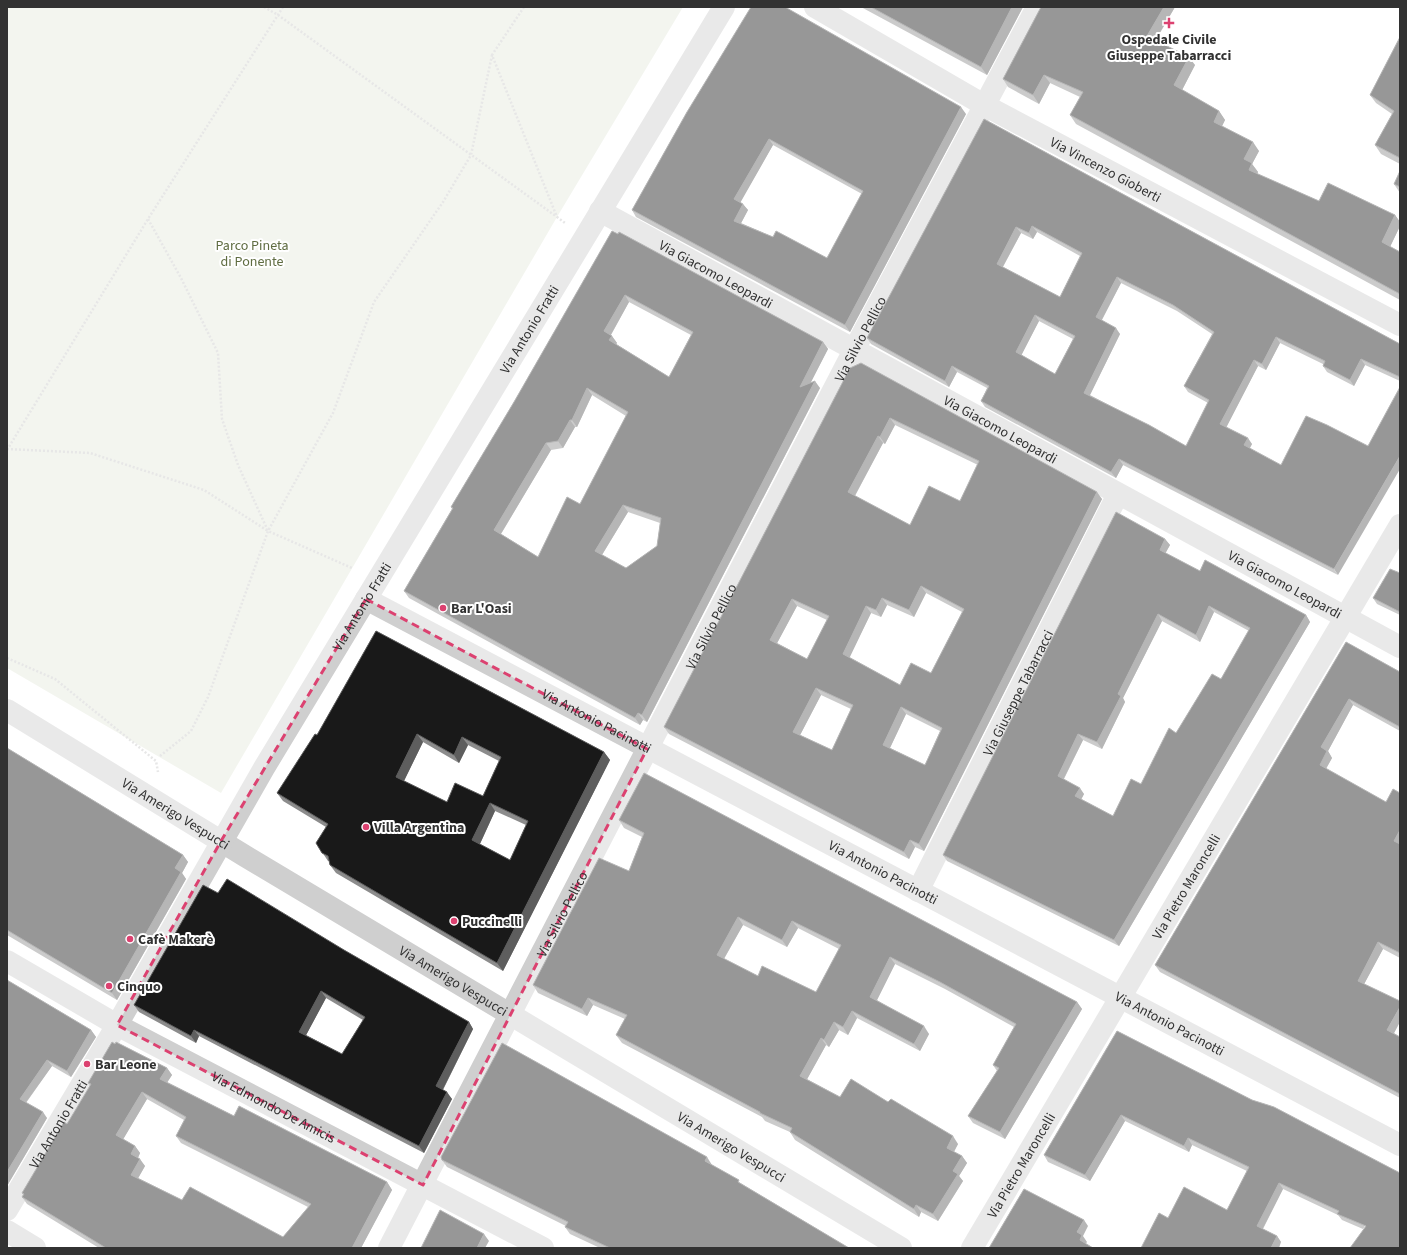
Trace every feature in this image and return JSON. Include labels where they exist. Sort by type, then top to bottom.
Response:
[{"type":"street","name":"Via Antonio Fratti","points":[[7,1210],[117,1025],[221,841],[724,7]]},
{"type":"street","name":"Via Vincenzo Gioberti","points":[[815,7],[984,105],[1400,325]]},
{"type":"street","name":"Via Silvio Pellico","points":[[389,1248],[423,1185],[509,1015],[854,350],[1037,7]]},
{"type":"street","name":"Via Giacomo Leopardi","points":[[600,211],[1400,647]]},
{"type":"street","name":"Via Giuseppe Tabarracci","points":[[918,891],[1118,494]]},
{"type":"street","name":"Via Pietro Maroncelli","points":[[972,1248],[1400,526]]},
{"type":"street","name":"Via Antonio Pacinotti","points":[[366,599],[647,749],[1400,1145]]},
{"type":"street","name":"Via Amerigo Vespucci","points":[[7,710],[509,1015],[901,1248]]},
{"type":"street","name":"Via Edmondo De Amicis","points":[[7,961],[117,1025],[543,1248]]},
{"type":"street","points":[[7,1231],[35,1248]]},
{"type":"path","points":[[264,7],[278,15],[584,238]]},
{"type":"path","points":[[283,7],[148,219],[7,449],[90,453],[204,490],[268,531],[352,568]]},
{"type":"path","points":[[160,756],[191,731],[208,697],[268,531],[333,413],[374,302],[443,202],[471,155],[492,55],[524,7]]},
{"type":"path","points":[[492,55],[557,217]]},
{"type":"path","points":[[148,219],[181,278],[218,353],[222,420],[238,465],[268,531]]},
{"type":"highlighted area","points":[[366,599],[647,749],[423,1185],[117,1025],[221,841]]},
{"type":"green space","name":"Parco Pineta di Ponente","points":[[7,7],[683,7],[557,217],[221,793],[7,668]]},
{"type":"building","points":[[751,7],[785,7],[961,107],[845,325],[632,210],[687,112]],"holes":[[[769,139],[863,191],[827,258],[776,231],[773,237],[734,221],[743,204],[734,199]]]},
{"type":"building","points":[[871,7],[1012,7],[981,67]]},
{"type":"building","points":[[1041,7],[1164,7],[1147,36],[1189,57],[1174,85],[1219,111],[1214,122],[1253,142],[1244,159],[1252,163],[1249,170],[1319,201],[1328,183],[1395,215],[1382,242],[1400,252],[1400,294],[1070,115],[1083,92],[1044,75],[1033,95],[1003,79]]},
{"type":"building","points":[[1400,37],[1400,158],[1375,145],[1394,111],[1370,95]]},
{"type":"building","points":[[984,119],[1400,344],[1400,377],[1361,359],[1350,380],[1323,366],[1325,361],[1276,337],[1262,364],[1254,360],[1220,424],[1248,438],[1244,445],[1281,465],[1306,416],[1368,446],[1400,387],[1400,456],[1334,569],[1119,459],[1111,472],[981,401],[989,386],[952,366],[945,381],[867,338]],"holes":[[[1032,226],[1082,253],[1060,297],[997,264],[1016,227],[1029,233]],[[1117,277],[1173,305],[1214,332],[1184,386],[1209,400],[1186,446],[1149,425],[1084,393],[1116,328],[1096,317]],[[1035,315],[1075,336],[1055,374],[1016,352]]]},
{"type":"building","points":[[1400,171],[1400,187],[1394,184]]},
{"type":"building","points":[[612,231],[618,234],[619,232],[823,342],[800,387],[815,381],[642,715],[638,713],[635,718],[404,591],[453,508],[451,507],[514,402]],"holes":[[[625,295],[693,332],[669,377],[609,340],[612,336],[604,331]],[[587,388],[628,412],[580,504],[567,497],[538,557],[494,530],[546,443],[558,441],[570,420],[572,420]],[[623,505],[661,518],[657,546],[626,568],[595,551]]]},
{"type":"building","points":[[861,363],[1097,492],[919,844],[910,840],[904,852],[664,727],[850,368]],"holes":[[[890,418],[979,461],[960,501],[929,486],[910,525],[848,492],[878,436],[880,437]],[[921,586],[964,609],[931,673],[911,663],[900,685],[843,654],[866,606],[876,610],[882,598],[909,610]],[[792,599],[829,616],[807,659],[770,640]],[[816,688],[853,705],[832,750],[793,732]],[[901,707],[942,728],[925,765],[883,745]]]},
{"type":"building","points":[[1116,512],[1165,539],[1160,550],[1200,571],[1205,560],[1306,615],[1114,940],[943,855]],"holes":[[[1209,606],[1250,628],[1221,679],[1212,674],[1176,733],[1169,728],[1141,784],[1131,779],[1113,816],[1075,796],[1080,788],[1058,776],[1078,734],[1097,742],[1121,696],[1118,694],[1158,614],[1196,635]]]},
{"type":"building","points":[[1390,569],[1400,573],[1400,612],[1373,598]]},
{"type":"building","points":[[376,631],[604,752],[497,963],[330,865],[328,856],[322,853],[316,843],[328,824],[277,793],[315,734],[317,735]],"holes":[[[417,734],[454,755],[462,737],[501,757],[483,796],[455,783],[447,802],[396,777]],[[490,803],[528,821],[510,860],[472,840]]]},
{"type":"building","points":[[1346,642],[1400,672],[1400,727],[1349,699],[1321,747],[1327,751],[1320,765],[1386,802],[1393,789],[1400,793],[1400,830],[1394,841],[1400,844],[1400,953],[1378,942],[1358,981],[1400,1001],[1400,1007],[1387,1030],[1400,1037],[1400,1094],[1155,965]]},
{"type":"building","points":[[7,748],[183,855],[175,868],[181,872],[112,993],[7,930]]},
{"type":"building","points":[[644,773],[1077,1002],[1000,1132],[968,1116],[999,1068],[993,1065],[1016,1024],[940,982],[890,957],[870,997],[924,1026],[914,1044],[852,1011],[843,1027],[834,1022],[824,1040],[821,1038],[800,1076],[840,1097],[851,1079],[888,1102],[891,1099],[953,1136],[947,1148],[962,1156],[953,1171],[958,1174],[933,1214],[916,1205],[914,1209],[790,1132],[792,1128],[760,1113],[616,1035],[627,1015],[588,998],[582,1009],[533,985],[599,858],[629,871],[644,833],[619,820]],"holes":[[[738,917],[782,940],[792,921],[841,945],[816,992],[762,966],[758,976],[717,955]]]},
{"type":"building","points":[[227,879],[344,950],[469,1022],[436,1086],[447,1092],[419,1146],[194,1030],[191,1036],[134,1005],[203,885],[218,893]],"holes":[[[321,991],[365,1017],[342,1054],[299,1032]]]},
{"type":"building","points":[[7,980],[91,1030],[67,1071],[47,1060],[20,1099],[43,1112],[7,1172]]},
{"type":"building","points":[[1117,1031],[1252,1100],[1274,1107],[1400,1173],[1400,1248],[1350,1248],[1366,1226],[1337,1214],[1339,1211],[1279,1183],[1257,1226],[1277,1236],[1271,1248],[1141,1248],[1159,1213],[1168,1218],[1184,1187],[1227,1210],[1249,1167],[1188,1138],[1184,1146],[1121,1115],[1085,1175],[1044,1155]]},
{"type":"building","points":[[112,1042],[115,1044],[116,1042],[167,1068],[160,1079],[234,1116],[239,1106],[387,1182],[352,1248],[106,1248],[22,1197],[24,1194],[22,1193],[64,1122],[67,1124],[91,1084],[88,1083]],"holes":[[[142,1092],[186,1117],[176,1136],[311,1204],[283,1237],[190,1187],[182,1200],[131,1175],[140,1159],[131,1154],[135,1146],[116,1135]]]},
{"type":"building","points":[[502,1043],[707,1157],[705,1161],[739,1180],[738,1182],[849,1248],[610,1248],[565,1227],[568,1222],[442,1160],[441,1157]]},
{"type":"building","points":[[1024,1189],[1084,1220],[1077,1232],[1082,1235],[1080,1240],[1093,1248],[989,1248]]},
{"type":"building","points":[[440,1210],[484,1234],[477,1248],[421,1248]]},
{"type":"place","name":"Ospedale Civile Giuseppe Tabarracci","points":[[1169,23]]},
{"type":"place","name":"Bar L'Oasi","points":[[443,608]]},
{"type":"place","name":"Villa Argentina","points":[[366,827]]},
{"type":"place","name":"Puccinelli","points":[[454,921]]},
{"type":"place","name":"Cafè Makerè","points":[[130,939]]},
{"type":"place","name":"Cinquo","points":[[109,986]]},
{"type":"place","name":"Bar Leone","points":[[87,1064]]}]
